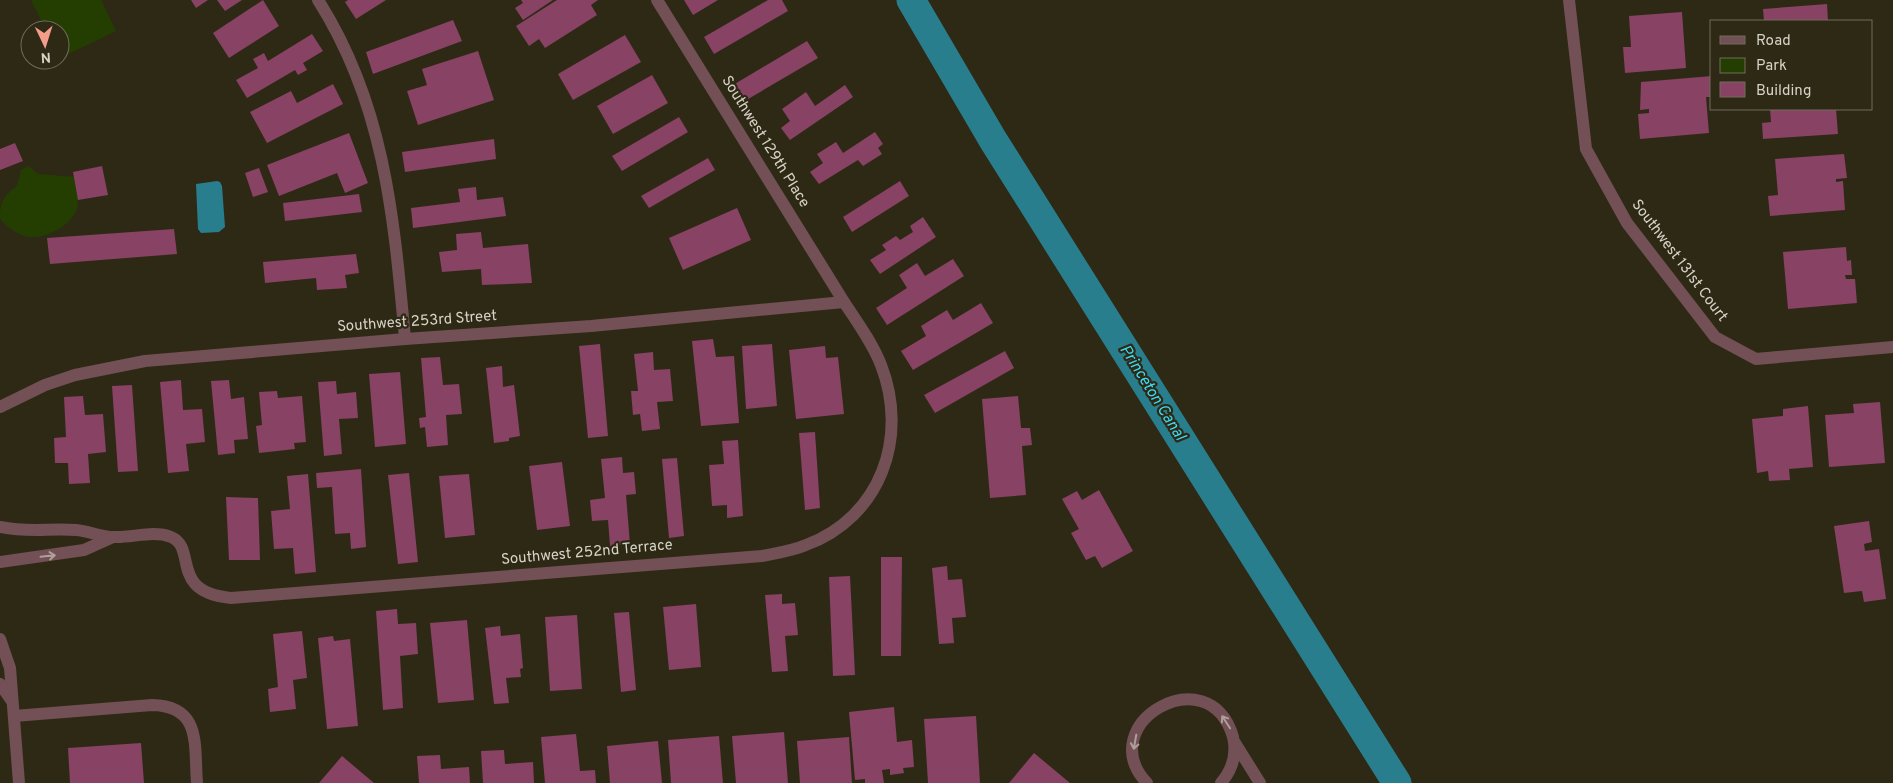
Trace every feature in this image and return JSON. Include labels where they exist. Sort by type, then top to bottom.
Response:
[{"type":"street","points":[[318,0],[344,50],[360,87],[375,130],[394,225],[404,339]]},
{"type":"street","name":"Southwest 129th Place","points":[[657,0],[844,302]]},
{"type":"street","name":"Southwest 131st Court","points":[[1569,0],[1586,149],[1627,224],[1715,337],[1756,359],[1893,347]]},
{"type":"street","name":"Southwest 253rd Street","points":[[0,407],[45,385],[104,368],[197,356],[592,326],[844,302]]},
{"type":"street","name":"Southwest 252nd Terrace","points":[[0,526],[32,532],[74,530],[113,537],[147,534],[170,536],[178,541],[182,548],[190,577],[197,586],[204,592],[231,598],[762,556],[801,547],[832,531],[851,517],[865,502],[887,463],[892,442],[892,409],[882,365],[872,344],[844,302]]},
{"type":"street","name":"Southwest 252nd Terrace","points":[[0,562],[84,550],[113,537]]},
{"type":"street","points":[[0,639],[10,668],[19,783]]},
{"type":"street","points":[[0,684],[13,709]]},
{"type":"street","points":[[1148,783],[1137,766],[1134,752],[1135,738],[1140,726],[1148,714],[1159,706],[1185,699],[1200,701],[1222,716],[1230,728],[1234,742],[1260,783]]},
{"type":"street","points":[[13,709],[170,706],[180,710],[193,727],[198,783]]},
{"type":"street","points":[[1221,783],[1231,767],[1234,742]]},
{"type":"green space","points":[[31,0],[101,0],[116,31],[70,53],[70,20],[41,20]]},
{"type":"green space","points":[[28,166],[38,174],[74,177],[78,200],[75,214],[66,224],[46,235],[29,237],[19,234],[0,218],[4,199],[17,186],[21,170]]},
{"type":"water","points":[[217,181],[222,186],[225,227],[219,232],[201,233],[198,229],[196,184]]},
{"type":"building","points":[[191,0],[208,0],[196,8]]},
{"type":"building","points":[[217,0],[242,0],[225,11]]},
{"type":"building","points":[[263,0],[279,26],[229,58],[213,33]]},
{"type":"building","points":[[348,0],[386,0],[356,19],[345,2]]},
{"type":"building","points":[[521,0],[553,0],[523,20],[515,8],[523,3]]},
{"type":"building","points":[[557,0],[598,0],[591,5],[597,15],[545,48],[539,39],[529,46],[516,26]]},
{"type":"building","points":[[684,0],[718,0],[693,15]]},
{"type":"building","points":[[768,0],[782,0],[788,11],[714,54],[704,37]]},
{"type":"building","points":[[1827,4],[1828,20],[1764,20],[1763,9]]},
{"type":"building","points":[[1682,12],[1686,68],[1625,73],[1623,47],[1631,47],[1629,16]]},
{"type":"building","points":[[453,20],[462,41],[373,74],[366,52]]},
{"type":"building","points":[[312,34],[323,51],[303,63],[307,70],[298,75],[295,70],[247,98],[236,80],[258,68],[253,59],[264,53],[268,61]]},
{"type":"building","points":[[625,35],[641,62],[573,100],[558,74]]},
{"type":"building","points":[[807,41],[818,58],[743,102],[733,85]]},
{"type":"building","points":[[478,51],[494,100],[418,125],[407,91],[427,85],[422,69]]},
{"type":"building","points":[[652,75],[668,103],[613,134],[597,106]]},
{"type":"building","points":[[1710,76],[1710,97],[1706,97],[1709,133],[1640,139],[1638,114],[1649,113],[1649,109],[1640,110],[1641,82]]},
{"type":"building","points":[[333,84],[343,104],[267,143],[250,112],[291,91],[297,103]]},
{"type":"building","points":[[845,85],[853,97],[790,140],[781,128],[790,121],[782,109],[806,92],[815,106]]},
{"type":"building","points":[[1770,110],[1836,110],[1838,134],[1763,139],[1762,123],[1771,122]]},
{"type":"building","points":[[679,117],[688,132],[622,171],[612,156]]},
{"type":"building","points":[[875,132],[883,144],[878,148],[882,154],[863,166],[858,160],[819,184],[810,172],[823,163],[817,154],[836,142],[843,153]]},
{"type":"building","points":[[349,133],[368,183],[345,193],[337,173],[279,196],[267,165]]},
{"type":"building","points":[[494,139],[496,159],[405,172],[402,152]]},
{"type":"building","points":[[15,143],[23,161],[0,170],[0,149]]},
{"type":"building","points":[[1844,154],[1847,178],[1836,179],[1836,182],[1843,181],[1845,210],[1770,216],[1768,196],[1778,195],[1775,159]]},
{"type":"building","points":[[708,158],[715,170],[649,208],[641,196]]},
{"type":"building","points":[[102,166],[108,195],[78,200],[73,172]]},
{"type":"building","points":[[259,168],[268,192],[253,197],[245,173]]},
{"type":"building","points":[[900,181],[909,196],[852,232],[843,217]]},
{"type":"building","points":[[476,187],[477,200],[503,197],[506,216],[413,228],[411,208],[460,202],[458,189]]},
{"type":"building","points":[[359,194],[362,212],[285,221],[283,203]]},
{"type":"building","points":[[737,208],[751,240],[683,270],[669,238]]},
{"type":"building","points":[[923,217],[936,237],[880,274],[870,260],[886,250],[882,245],[896,236],[900,240],[913,232],[910,226]]},
{"type":"building","points":[[174,229],[177,254],[50,264],[47,238]]},
{"type":"building","points":[[481,232],[483,248],[528,244],[532,283],[482,285],[481,269],[442,272],[439,252],[457,250],[456,234]]},
{"type":"building","points":[[1846,247],[1847,261],[1851,260],[1852,275],[1845,275],[1846,279],[1855,279],[1857,303],[1788,309],[1783,252]]},
{"type":"building","points":[[356,254],[359,273],[345,275],[347,288],[317,290],[316,278],[265,283],[263,262]]},
{"type":"building","points":[[953,259],[964,276],[887,325],[876,308],[907,288],[899,275],[917,263],[925,276]]},
{"type":"building","points":[[981,303],[993,323],[913,370],[901,351],[926,336],[921,326],[947,310],[953,320]]},
{"type":"building","points":[[713,339],[716,357],[734,356],[739,423],[701,426],[692,341]]},
{"type":"building","points":[[600,344],[608,436],[588,438],[579,346]]},
{"type":"building","points":[[772,344],[777,406],[746,409],[742,346]]},
{"type":"building","points":[[825,346],[826,358],[838,357],[844,414],[796,419],[789,350]]},
{"type":"building","points":[[1005,351],[1014,368],[935,413],[924,395]]},
{"type":"building","points":[[653,352],[654,370],[670,369],[673,401],[657,402],[660,429],[642,431],[640,414],[633,415],[631,391],[638,391],[634,354]]},
{"type":"building","points":[[440,357],[443,385],[459,384],[462,414],[446,415],[448,445],[427,447],[425,427],[420,428],[419,418],[426,417],[421,358]]},
{"type":"building","points":[[502,366],[503,387],[514,385],[520,436],[509,438],[509,441],[494,443],[486,368]]},
{"type":"building","points":[[400,372],[406,444],[375,447],[369,374]]},
{"type":"building","points":[[181,380],[183,410],[202,409],[205,442],[186,444],[189,471],[168,473],[160,382]]},
{"type":"building","points":[[229,380],[231,399],[244,397],[248,439],[234,440],[235,453],[218,455],[211,381]]},
{"type":"building","points":[[336,381],[337,394],[356,392],[358,418],[339,419],[342,454],[324,456],[318,382]]},
{"type":"building","points":[[132,385],[138,471],[118,472],[112,386]]},
{"type":"building","points":[[277,391],[278,398],[302,396],[306,442],[294,443],[295,449],[259,453],[256,426],[262,425],[259,392]]},
{"type":"building","points":[[83,396],[85,415],[103,414],[106,452],[88,454],[90,483],[69,484],[68,463],[55,463],[54,438],[66,437],[64,397]]},
{"type":"building","points":[[1018,396],[1021,428],[1030,428],[1032,445],[1022,446],[1026,495],[990,498],[982,399]]},
{"type":"building","points":[[1880,402],[1885,463],[1829,467],[1825,415],[1854,413],[1853,404]]},
{"type":"building","points":[[1808,406],[1813,467],[1789,469],[1790,480],[1769,481],[1768,471],[1757,473],[1752,419],[1783,416],[1783,409]]},
{"type":"building","points":[[815,432],[820,508],[805,510],[799,433]]},
{"type":"building","points":[[738,440],[743,516],[727,518],[727,505],[712,506],[709,465],[724,464],[722,441]]},
{"type":"building","points":[[622,457],[623,473],[634,472],[636,494],[626,495],[630,544],[610,546],[608,520],[592,521],[590,500],[605,498],[601,459]]},
{"type":"building","points":[[677,458],[684,536],[669,538],[662,459]]},
{"type":"building","points":[[562,462],[570,526],[537,530],[529,466]]},
{"type":"building","points":[[361,469],[366,547],[351,549],[350,533],[335,534],[332,487],[317,488],[316,473]]},
{"type":"building","points":[[409,473],[418,562],[398,564],[388,475]]},
{"type":"building","points":[[308,474],[316,572],[295,574],[293,548],[274,549],[271,511],[290,509],[287,476]]},
{"type":"building","points":[[469,474],[475,535],[445,538],[439,476]]},
{"type":"building","points":[[1099,490],[1133,551],[1102,568],[1095,556],[1086,560],[1071,533],[1079,529],[1062,499],[1077,491],[1082,500]]},
{"type":"building","points":[[226,497],[258,498],[260,560],[229,560]]},
{"type":"building","points":[[1869,521],[1872,542],[1864,544],[1865,551],[1879,549],[1886,599],[1864,602],[1862,591],[1844,593],[1834,526]]},
{"type":"building","points":[[881,557],[902,557],[901,656],[881,656]]},
{"type":"building","points":[[947,566],[948,580],[962,579],[966,617],[952,618],[954,643],[939,644],[932,568]]},
{"type":"building","points":[[850,576],[855,675],[833,676],[829,577]]},
{"type":"building","points":[[782,594],[782,604],[795,603],[798,635],[785,636],[788,671],[772,672],[765,595]]},
{"type":"building","points":[[696,604],[701,667],[669,670],[663,607]]},
{"type":"building","points":[[397,609],[398,624],[416,623],[418,654],[400,656],[403,708],[383,710],[376,611]]},
{"type":"building","points":[[629,612],[636,690],[621,692],[614,613]]},
{"type":"building","points":[[577,615],[582,689],[550,691],[545,617]]},
{"type":"building","points":[[467,620],[474,700],[438,703],[430,623]]},
{"type":"building","points":[[500,626],[501,636],[520,634],[523,668],[520,669],[521,677],[506,678],[509,703],[494,704],[485,628]]},
{"type":"building","points":[[302,631],[307,678],[293,680],[296,709],[270,712],[268,689],[278,687],[273,634]]},
{"type":"building","points":[[333,636],[334,641],[350,639],[358,726],[327,729],[318,638]]},
{"type":"building","points":[[894,707],[897,742],[912,740],[914,767],[903,768],[904,773],[890,775],[890,769],[882,770],[884,783],[865,783],[865,779],[855,780],[849,712]]},
{"type":"building","points":[[976,716],[980,783],[928,783],[924,719]]},
{"type":"building","points":[[784,732],[788,783],[736,783],[732,736]]},
{"type":"building","points":[[576,734],[580,771],[595,770],[596,783],[545,783],[541,737]]},
{"type":"building","points":[[719,736],[723,783],[671,783],[668,740]]},
{"type":"building","points":[[849,737],[852,783],[800,783],[797,741]]},
{"type":"building","points":[[658,741],[662,783],[610,783],[607,746]]},
{"type":"building","points":[[141,743],[144,783],[70,783],[68,748]]},
{"type":"building","points":[[504,750],[505,764],[533,762],[534,783],[483,783],[481,751]]},
{"type":"building","points":[[1034,753],[1070,783],[1009,783]]},
{"type":"building","points":[[440,755],[441,769],[469,767],[470,783],[419,783],[417,756]]},
{"type":"building","points":[[342,756],[374,783],[319,783]]},
{"type":"waterway","name":"Princeton Canal","points":[[911,0],[993,140],[1397,783]]}]
